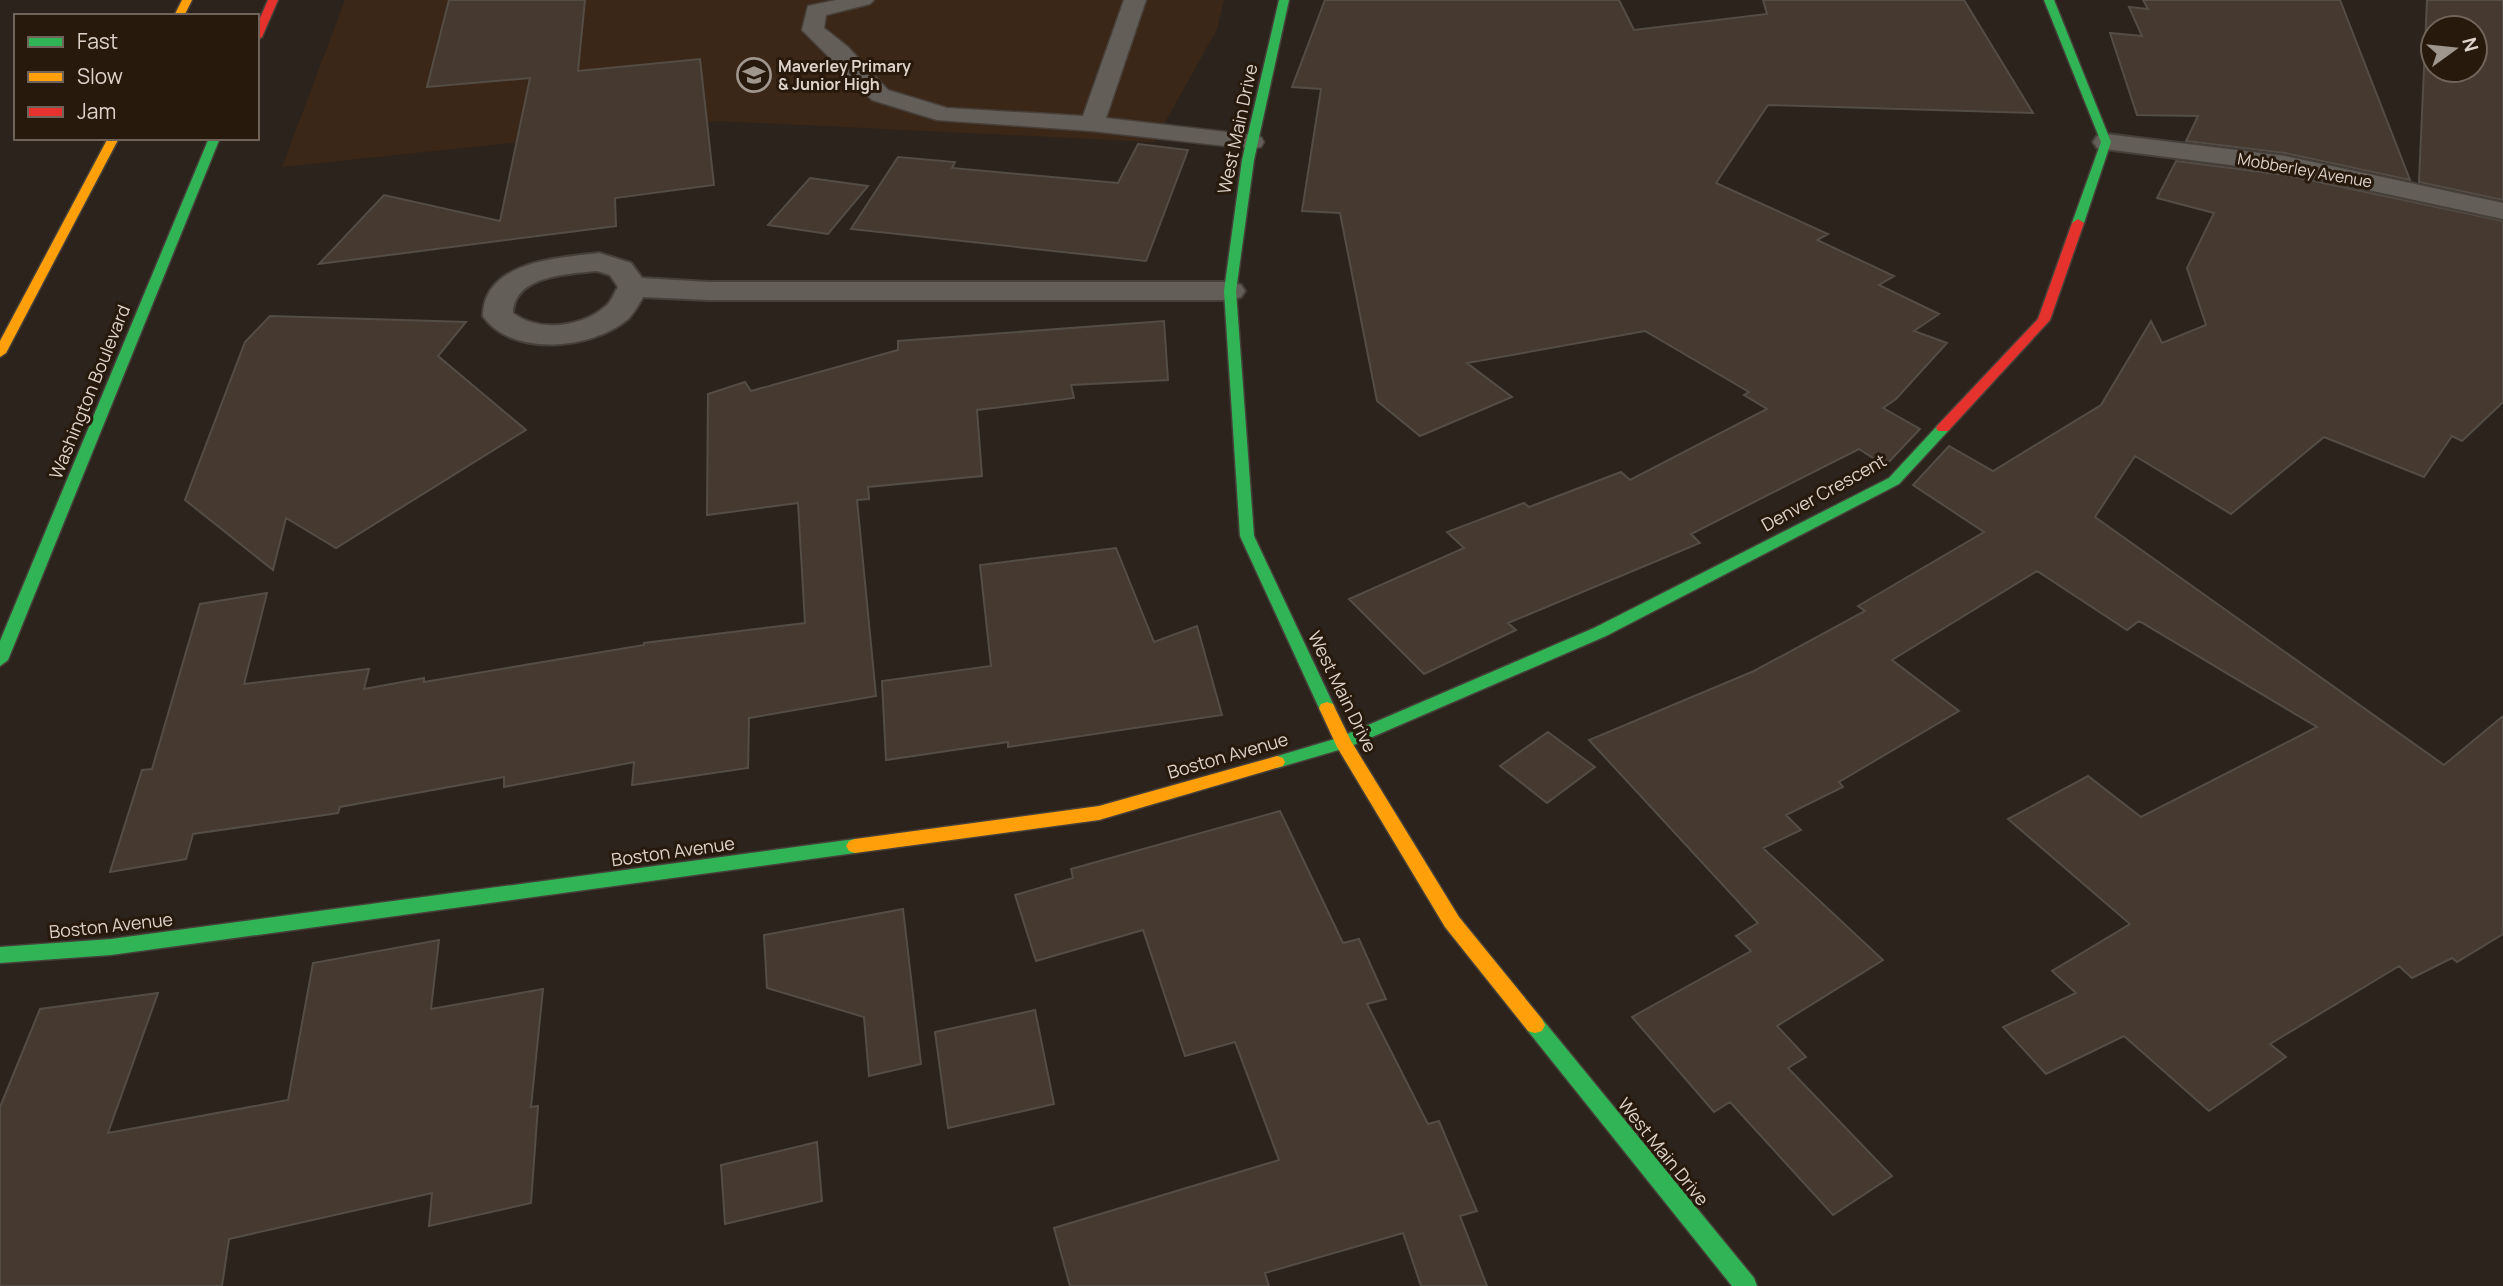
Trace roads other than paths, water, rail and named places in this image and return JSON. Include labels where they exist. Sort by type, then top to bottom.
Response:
[{"type":"main road","points":[[259,32],[273,0]]},
{"type":"main road","name":"West Main Drive","points":[[1284,0],[1252,142],[1230,291],[1247,536],[1343,743],[1452,922],[1746,1286]]},
{"type":"main road","points":[[2049,0],[2106,142]]},
{"type":"main road","points":[[0,353],[113,140]]},
{"type":"main road","name":"Washington Boulevard","points":[[0,660],[214,140]]},
{"type":"main road","name":"Denver Crescent","points":[[1343,743],[1600,632],[1894,481],[2044,320],[2106,142]]},
{"type":"main road","name":"Boston Avenue","points":[[0,956],[111,947],[1099,813],[1343,743]]},
{"type":"street","name":"Mobberley Avenue","points":[[2106,142],[2285,164],[2503,211]]},
{"type":"street","points":[[633,287],[709,291],[1230,291]]},
{"type":"lane","points":[[863,0],[816,11],[813,30],[840,52],[880,95],[945,115],[1091,124],[1252,142]]},
{"type":"lane","points":[[1091,124],[1135,0]]},
{"type":"place","name":"Maverley Primary & Junior High","points":[[754,75]]}]
